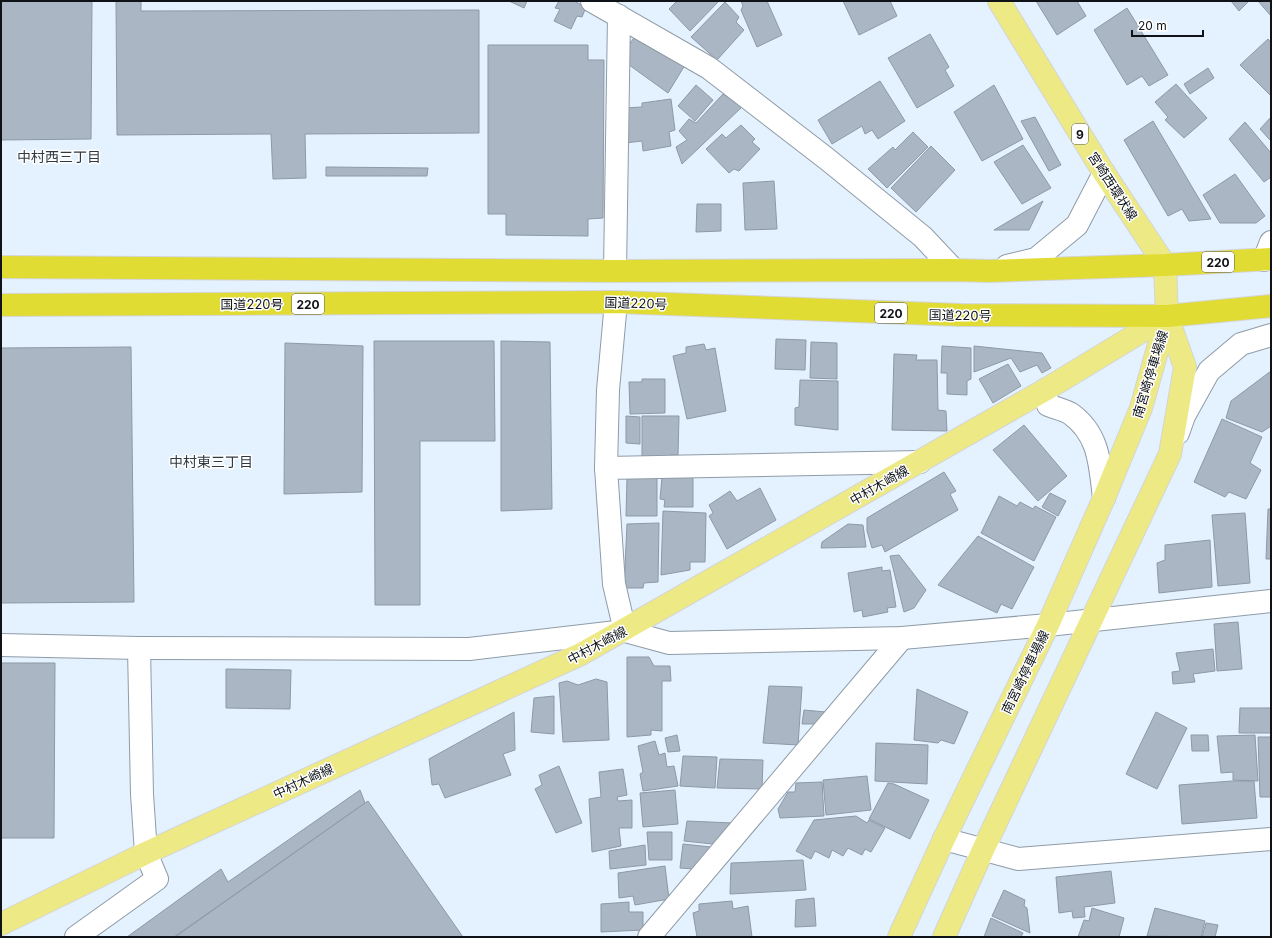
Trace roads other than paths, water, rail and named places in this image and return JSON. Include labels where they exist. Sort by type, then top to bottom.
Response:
[{"type":"highway","name":"220","points":[[1,267],[44,264],[401,267],[615,271],[989,271],[1165,265],[1269,254]]},
{"type":"highway","name":"国道220号","points":[[1,305],[616,302],[961,315],[1167,316],[1271,306]]},
{"type":"main road","name":"宮崎西環状線","points":[[999,1],[1104,173],[1165,265]]},
{"type":"main road","points":[[1165,265],[1167,316]]},
{"type":"main road","name":"中村木崎線","points":[[1,924],[146,853],[582,654],[1045,390],[1167,316]]},
{"type":"main road","name":"南宮崎停車場線","points":[[944,937],[983,850],[1170,454],[1186,367],[1167,316]]},
{"type":"main road","name":"南宮崎停車場線","points":[[899,937],[944,839],[1048,625],[1104,498],[1141,408],[1167,316]]},
{"type":"street","points":[[592,1],[709,68],[720,76],[923,237],[954,270]]},
{"type":"street","points":[[615,271],[619,16]]},
{"type":"street","points":[[989,271],[1036,259],[1077,225],[1104,173]]},
{"type":"street","points":[[616,302],[608,390],[606,468],[614,584],[625,630]]},
{"type":"street","points":[[1170,454],[1184,416],[1209,371],[1241,344],[1271,335]]},
{"type":"street","points":[[1045,390],[1048,405],[1070,414],[1088,430],[1098,453],[1104,498]]},
{"type":"street","points":[[606,468],[920,462]]},
{"type":"street","points":[[1,646],[139,648],[469,648],[625,630],[669,643],[902,638],[1048,625],[1271,601]]},
{"type":"street","points":[[649,937],[902,638]]},
{"type":"street","points":[[76,937],[157,879],[146,853],[142,794],[139,648]]},
{"type":"street","points":[[944,839],[1018,859],[1271,839]]},
{"type":"district","name":"中村西三丁目","points":[[59,156]]},
{"type":"district","name":"中村東三丁目","points":[[211,461]]}]
